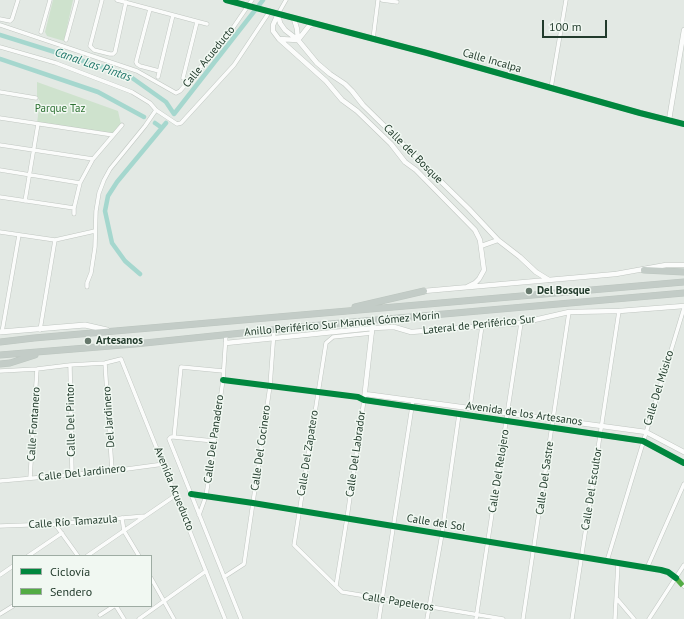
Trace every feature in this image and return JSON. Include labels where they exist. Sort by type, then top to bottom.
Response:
[{"type":"highway","points":[[644,270],[684,272]]},
{"type":"highway","name":"Anillo Periférico Sur Manuel Gómez Morín","points":[[0,342],[110,331],[684,282]]},
{"type":"highway","points":[[334,312],[424,291]]},
{"type":"highway","name":"Anillo Periférico Sur Manuel Gómez Morín","points":[[0,354],[135,344],[274,331],[373,327],[684,293]]},
{"type":"highway","points":[[0,364],[10,363],[46,351]]},
{"type":"main road","points":[[1,332],[40,330],[85,325],[110,331]]},
{"type":"street","points":[[0,19],[10,21],[18,0]]},
{"type":"street","points":[[41,32],[50,0]]},
{"type":"street","points":[[66,40],[77,0]]},
{"type":"street","points":[[102,0],[90,46],[94,50],[113,54],[115,52],[126,2]]},
{"type":"street","points":[[117,0],[207,24]]},
{"type":"street","points":[[226,0],[246,3],[278,14]]},
{"type":"street","name":"Calle Acueducto","points":[[0,25],[137,71],[176,93],[180,91],[228,35],[246,3],[252,0]]},
{"type":"street","points":[[286,0],[273,25],[273,31],[279,39],[298,40]]},
{"type":"street","points":[[373,39],[378,0]]},
{"type":"street","points":[[382,0],[397,2]]},
{"type":"street","points":[[552,88],[566,0]]},
{"type":"street","points":[[150,9],[136,62],[159,71]]},
{"type":"street","name":"Calle Acueducto","points":[[156,110],[177,124],[182,123],[234,65],[270,11]]},
{"type":"street","points":[[278,14],[280,23],[285,30],[298,40]]},
{"type":"street","name":"Calle Incalpa","points":[[278,14],[684,124]]},
{"type":"street","points":[[158,77],[173,15]]},
{"type":"street","name":"Calle del Bosque","points":[[294,19],[298,40],[317,63],[345,84],[363,105],[469,209],[498,240],[536,272],[549,280]]},
{"type":"street","points":[[183,78],[197,22]]},
{"type":"street","points":[[298,40],[309,26],[314,23]]},
{"type":"street","points":[[669,120],[684,30]]},
{"type":"street","name":"Calle del Bosque","points":[[279,39],[326,81],[342,100],[357,111],[391,144],[405,162],[416,170],[445,198],[475,230],[480,240],[484,270],[479,279],[467,287]]},
{"type":"street","points":[[0,47],[56,63],[132,92],[150,103],[156,110],[110,169],[104,180],[99,194],[96,211],[95,247],[91,273],[86,287]]},
{"type":"street","points":[[0,92],[36,98]]},
{"type":"street","points":[[0,118],[113,135]]},
{"type":"street","points":[[25,200],[38,124]]},
{"type":"street","points":[[74,214],[80,183],[94,159],[122,125]]},
{"type":"street","points":[[0,144],[94,159]]},
{"type":"street","points":[[0,170],[80,183]]},
{"type":"street","points":[[0,197],[74,208]]},
{"type":"street","points":[[0,232],[55,240],[95,231]]},
{"type":"street","points":[[1,332],[19,235]]},
{"type":"street","points":[[40,330],[55,240]]},
{"type":"street","points":[[481,246],[498,240]]},
{"type":"street","points":[[424,291],[549,280],[684,265]]},
{"type":"street","name":"Lateral de Periférico Sur","points":[[226,343],[274,339],[373,327],[394,327],[411,332],[521,323],[569,312],[684,307]]},
{"type":"street","name":"Calle Del Músico","points":[[607,561],[684,307]]},
{"type":"street","name":"Calle Del Escultor","points":[[572,619],[619,311]]},
{"type":"street","name":"Calle Del Sastre","points":[[523,619],[569,312]]},
{"type":"street","name":"Calle Del Relojero","points":[[477,617],[521,323]]},
{"type":"street","points":[[470,407],[482,326]]},
{"type":"street","name":"Calle Del Zapatero","points":[[342,592],[294,545],[326,343],[333,337],[373,327]]},
{"type":"street","name":"Calle Del Labrador","points":[[336,586],[365,394],[373,327]]},
{"type":"street","name":"Calle Del Cocinero","points":[[224,577],[244,564],[270,386],[274,331]]},
{"type":"street","name":"Calle Del Panadero","points":[[199,515],[206,496],[223,380],[226,335]]},
{"type":"street","name":"Avenida Acueducto","points":[[105,362],[122,359],[226,619]]},
{"type":"street","points":[[0,371],[105,362]]},
{"type":"street","name":"Del Jardinero","points":[[105,362],[112,471]]},
{"type":"street","name":"Calle Del Pintor","points":[[70,365],[72,475]]},
{"type":"street","points":[[214,441],[174,437],[181,367],[223,371]]},
{"type":"street","name":"Calle Fontanero","points":[[30,478],[37,369]]},
{"type":"street","name":"Avenida de los Artesanos","points":[[223,380],[358,396],[365,394],[414,400],[646,432],[684,452]]},
{"type":"street","name":"Avenida de los Artesanos","points":[[358,396],[364,400],[412,408],[643,441],[684,463]]},
{"type":"street","points":[[379,619],[414,400]]},
{"type":"street","points":[[428,619],[459,414]]},
{"type":"street","name":"Avenida Acueducto","points":[[174,437],[169,439],[241,619]]},
{"type":"street","name":"Calle Del Jardinero","points":[[0,481],[112,471],[164,464]]},
{"type":"street","points":[[647,568],[684,484]]},
{"type":"street","name":"Calle del Sol","points":[[191,494],[300,510],[647,568],[668,572],[684,587]]},
{"type":"street","points":[[88,555],[176,495]]},
{"type":"street","name":"Calle Río Tamazula","points":[[0,526],[55,524],[145,516]]},
{"type":"street","points":[[122,518],[124,531],[138,555]]},
{"type":"street","points":[[55,524],[77,555]]},
{"type":"street","points":[[29,555],[62,533]]},
{"type":"street","points":[[615,619],[618,563]]},
{"type":"street","points":[[649,619],[684,565]]},
{"type":"street","points":[[0,575],[12,567]]},
{"type":"street","points":[[139,619],[165,602],[206,571]]},
{"type":"street","points":[[152,580],[174,619]]},
{"type":"street","name":"Calle Papeleros","points":[[342,592],[430,607],[477,617],[502,619]]},
{"type":"street","points":[[617,599],[634,619]]},
{"type":"street","points":[[0,614],[12,607]]},
{"type":"street","points":[[100,615],[113,607]]},
{"type":"street","points":[[116,607],[124,619]]},
{"type":"green space","points":[[53,0],[73,0],[64,41],[47,36],[45,32]]},
{"type":"green space","name":"Parque Taz","points":[[37,82],[118,111],[121,124],[112,134],[37,123],[40,101],[37,97]]},
{"type":"waterway","name":"Canal Las Pintas","points":[[0,35],[128,75],[166,102],[174,114],[263,0]]},
{"type":"waterway","points":[[0,59],[98,92],[144,117]]},
{"type":"waterway","points":[[155,123],[162,128]]},
{"type":"waterway","points":[[140,274],[125,261],[112,243],[105,211],[108,196],[117,182],[166,123]]},
{"type":"marked path","points":[[676,578],[684,587]]},
{"type":"cycle path","points":[[226,0],[427,53],[684,124]]},
{"type":"cycle path","points":[[223,380],[358,397],[364,400],[643,441],[684,463]]},
{"type":"cycle path","points":[[191,494],[661,570],[668,572],[676,578]]},
{"type":"place","name":"Del Bosque","points":[[529,291]]},
{"type":"place","name":"Artesanos","points":[[88,341]]}]
